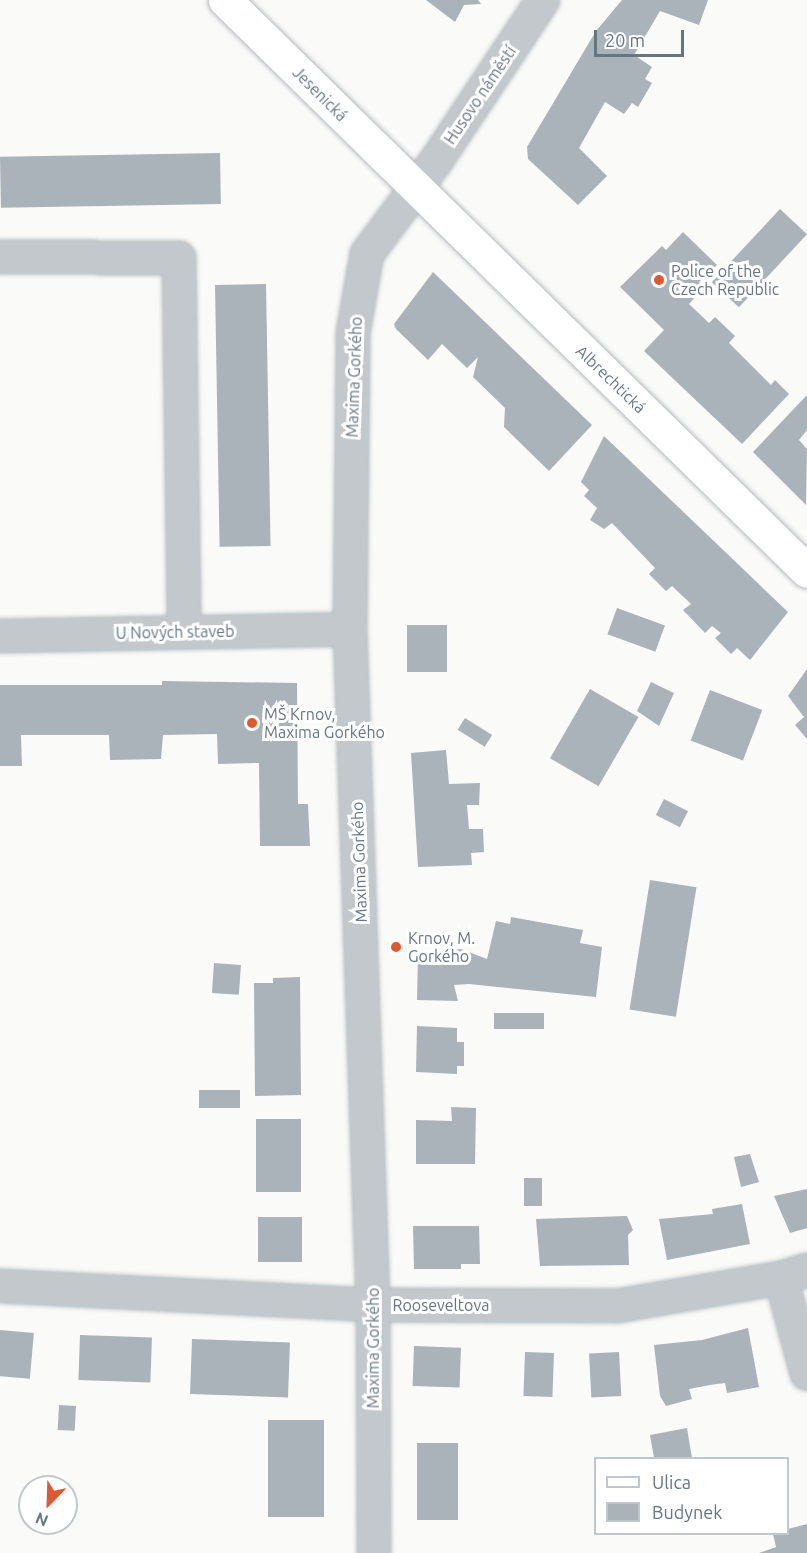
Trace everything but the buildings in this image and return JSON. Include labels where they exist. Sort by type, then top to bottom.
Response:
[{"type":"main road","name":"Jesenická","points":[[225,0],[414,188]]},
{"type":"main road","name":"Albrechtická","points":[[414,188],[807,571]]},
{"type":"street","name":"Husovo náměstí","points":[[414,188],[543,0]]},
{"type":"street","name":"Maxima Gorkého","points":[[374,1553],[374,1305],[350,629],[353,333],[361,277],[367,254],[414,188]]},
{"type":"street","points":[[0,257],[179,258],[184,632]]},
{"type":"street","name":"U Nových staveb","points":[[0,636],[350,629]]},
{"type":"street","points":[[794,1274],[807,1374]]},
{"type":"street","name":"Rooseveltova","points":[[0,1286],[374,1305],[617,1306],[794,1274]]},
{"type":"place","name":"Police of the Czech Republic","points":[[659,280]]},
{"type":"place","name":"MŠ Krnov, Maxima Gorkého","points":[[252,723]]},
{"type":"place","name":"Krnov, M. Gorkého","points":[[396,947]]}]
